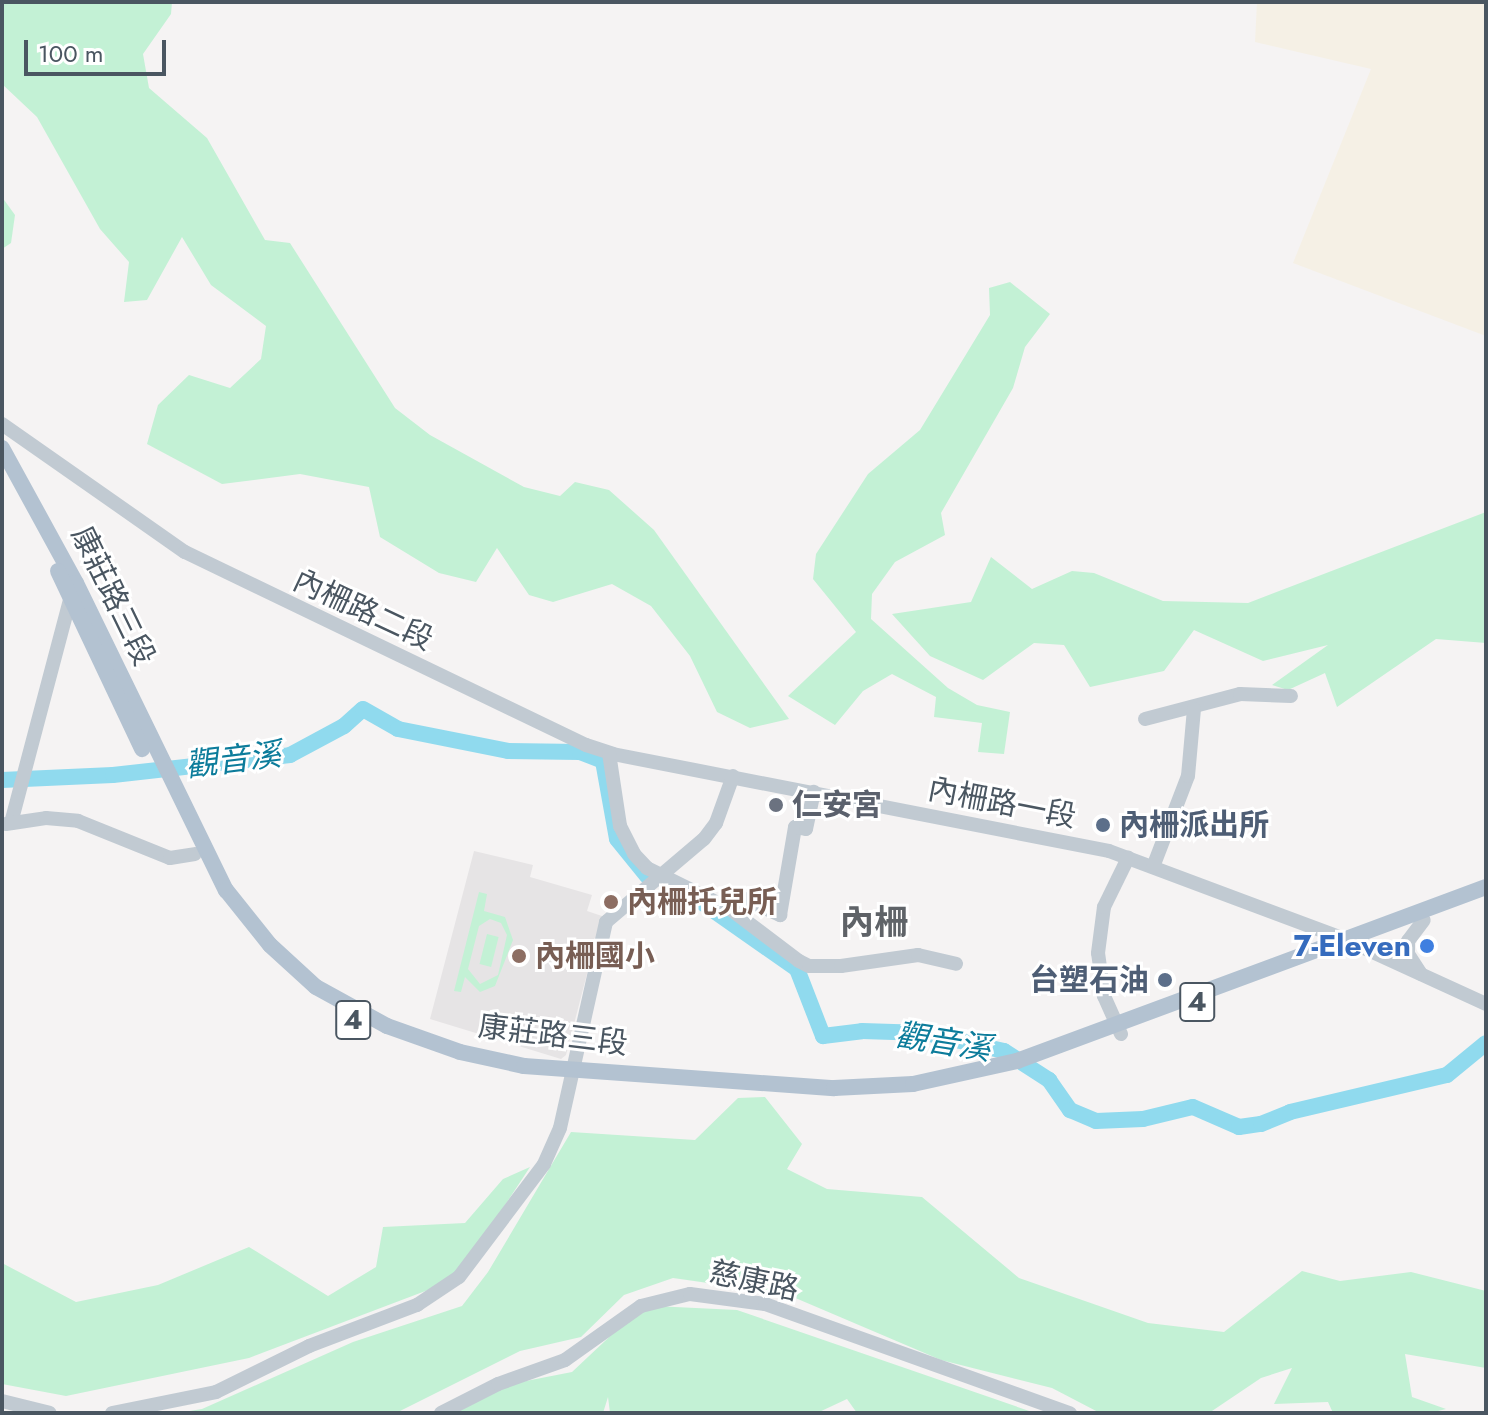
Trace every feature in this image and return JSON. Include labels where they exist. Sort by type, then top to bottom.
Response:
[{"type":"main road","name":"康莊路三段","points":[[2,448],[76,583],[204,851],[226,890],[270,945],[316,987],[416,1039],[492,1061],[572,1075]]},
{"type":"main road","name":"康莊路三段","points":[[2,463],[195,854],[238,923],[265,955],[341,1014],[409,1047],[459,1063],[572,1075],[876,1088],[1008,1068],[1042,1058],[1348,942]]},
{"type":"main road","name":"4","points":[[1348,942],[1486,887]]},
{"type":"main road","name":"4","points":[[1348,942],[1424,920],[1486,897]]},
{"type":"street","name":"內柵路二段","points":[[2,424],[185,552],[609,753],[733,776]]},
{"type":"street","points":[[70,600],[7,824],[46,818],[78,821],[170,858],[195,854]]},
{"type":"street","points":[[1145,719],[1194,709],[1240,694],[1291,696]]},
{"type":"street","points":[[1153,867],[1188,776],[1194,709]]},
{"type":"street","points":[[609,753],[620,826],[634,854],[661,875],[730,909],[809,966],[918,955],[956,964]]},
{"type":"street","points":[[112,1413],[216,1392],[309,1346],[440,1291],[475,1260],[544,1164],[560,1128],[606,922],[716,823],[733,776]]},
{"type":"street","name":"內柵路一段","points":[[733,776],[1128,858],[1348,942]]},
{"type":"street","points":[[730,909],[742,898],[780,915],[795,827],[806,829],[814,792]]},
{"type":"street","points":[[1119,1030],[1104,996],[1098,953],[1104,907],[1128,858]]},
{"type":"street","points":[[1421,975],[1408,954],[1408,941],[1424,920]]},
{"type":"street","points":[[1348,942],[1486,1004]]},
{"type":"street","name":"慈康路","points":[[441,1413],[498,1384],[565,1360],[641,1306],[690,1294],[765,1304],[1070,1413]]},
{"type":"street","points":[[2,1401],[50,1413]]},
{"type":"shaded area","name":"內柵國小","points":[[474,851],[533,865],[530,877],[592,895],[587,911],[602,916],[566,1055],[561,1059],[430,1019]]},
{"type":"green space","points":[[2,2],[172,2],[171,14],[143,54],[149,88],[207,138],[265,240],[290,243],[395,408],[430,435],[524,487],[560,496],[575,482],[609,490],[654,530],[789,719],[750,728],[717,712],[690,656],[651,606],[612,584],[553,602],[529,595],[497,548],[476,582],[439,573],[380,537],[369,487],[300,474],[222,484],[147,444],[158,405],[189,375],[230,388],[261,359],[266,326],[211,285],[182,237],[147,300],[124,302],[129,262],[100,229],[37,117],[2,84]]},
{"type":"green space","points":[[2,197],[15,215],[11,243],[2,249]]},
{"type":"green space","points":[[1010,282],[1050,314],[1025,347],[1013,388],[941,513],[945,535],[895,562],[872,594],[871,619],[948,688],[977,705],[1010,712],[1004,754],[978,752],[982,723],[934,717],[936,697],[892,674],[863,691],[835,725],[788,696],[856,632],[813,579],[816,554],[868,474],[920,430],[990,315],[989,288]]},
{"type":"green space","points":[[1486,512],[1486,643],[1436,639],[1337,707],[1325,673],[1288,690],[1272,685],[1328,645],[1263,661],[1194,630],[1164,671],[1090,687],[1064,645],[1034,643],[983,680],[930,656],[892,614],[971,602],[991,557],[1032,589],[1072,571],[1094,573],[1163,601],[1248,603]]},
{"type":"green space","points":[[479,892],[487,894],[484,911],[505,917],[513,940],[495,986],[480,992],[465,977],[461,992],[454,991]],"holes":[[[490,919],[501,923],[507,935],[498,975],[480,984],[468,969],[479,926]]]},
{"type":"green space","points":[[487,934],[499,937],[491,967],[480,964]]},
{"type":"green space","points":[[765,1097],[802,1144],[787,1169],[827,1189],[922,1197],[1019,1278],[1148,1323],[1224,1332],[1302,1271],[1340,1281],[1411,1272],[1486,1291],[1486,1368],[1405,1354],[1412,1397],[1446,1409],[1430,1413],[1333,1413],[1328,1402],[1274,1404],[1292,1368],[1261,1378],[1209,1413],[1100,1413],[1052,1388],[941,1360],[786,1294],[673,1278],[624,1295],[581,1337],[520,1351],[396,1413],[177,1413],[202,1409],[353,1342],[462,1306],[488,1272],[571,1132],[695,1140],[738,1098]]},
{"type":"green space","points":[[530,1167],[467,1263],[436,1287],[249,1358],[66,1396],[2,1384],[2,1263],[76,1302],[158,1285],[249,1247],[328,1296],[376,1267],[383,1227],[465,1223],[503,1179]]},
{"type":"green space","points":[[654,1306],[737,1310],[1035,1413],[857,1413],[847,1399],[817,1413],[610,1413],[608,1397],[603,1413],[449,1413],[505,1385],[572,1372],[622,1325]]},
{"type":"sand","points":[[1257,2],[1486,2],[1486,336],[1293,263],[1371,69],[1255,42]]},
{"type":"waterway","name":"觀音溪","points":[[2,780],[113,775],[290,755],[344,726],[363,709],[398,729],[508,751],[580,752],[603,761],[617,839],[647,876]]},
{"type":"waterway","name":"觀音溪","points":[[697,899],[797,969],[823,1036],[862,1031],[925,1033],[1004,1051],[1049,1080],[1070,1110],[1096,1121],[1143,1119],[1193,1107],[1239,1127],[1261,1124],[1290,1112],[1447,1075],[1486,1043]]},
{"type":"place","name":"仁安宮","points":[[776,805]]},
{"type":"place","name":"內柵派出所","points":[[1103,825]]},
{"type":"place","name":"內柵托兒所","points":[[611,902]]},
{"type":"place","name":"7-Eleven","points":[[1427,946]]},
{"type":"place","name":"內柵國小","points":[[519,956]]},
{"type":"place","name":"台塑石油","points":[[1165,980]]},
{"type":"district","name":"內柵","points":[[874,923]]}]
